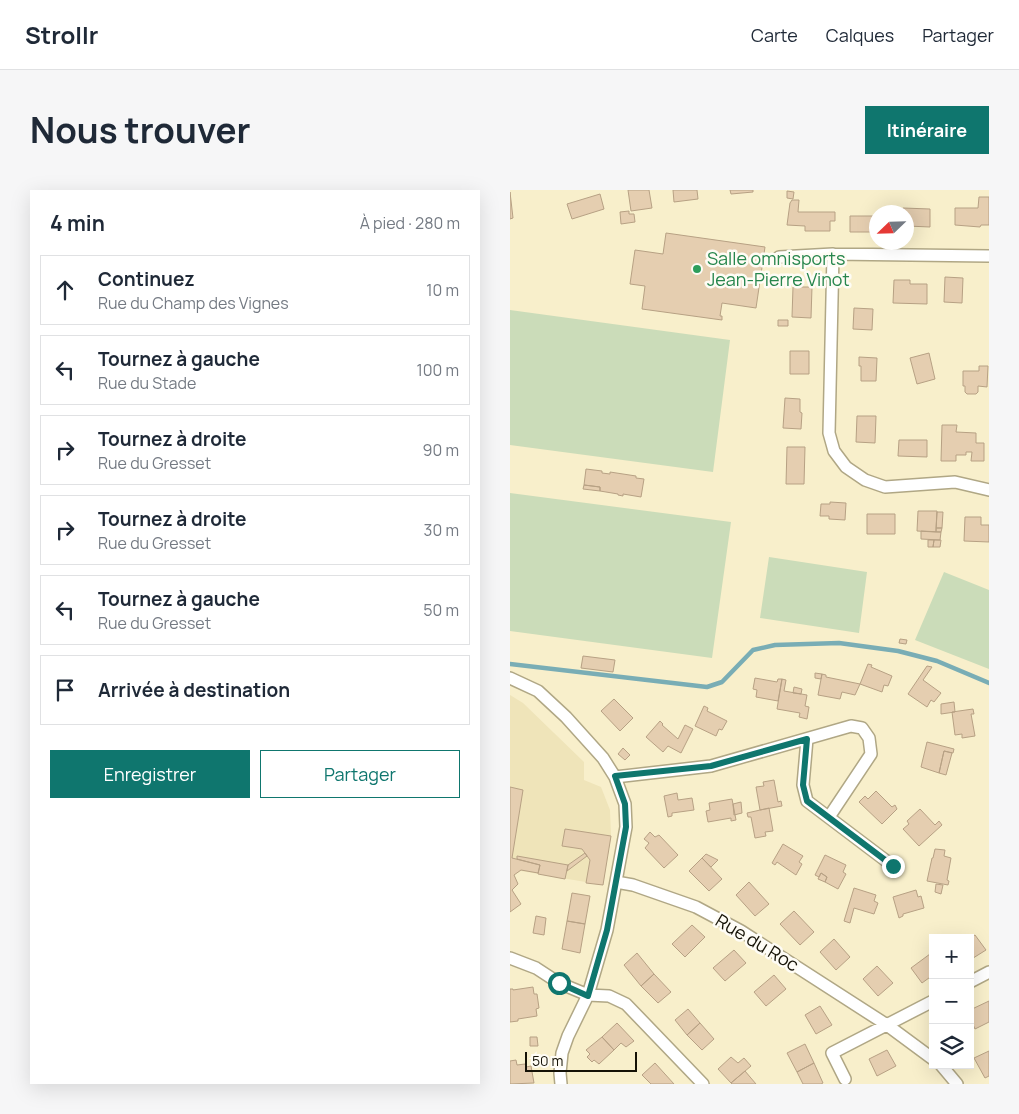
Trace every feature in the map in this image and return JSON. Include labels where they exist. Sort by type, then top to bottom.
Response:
[{"type":"street","points":[[780,257],[832,254],[989,256]]},
{"type":"street","points":[[832,254],[829,433],[834,451],[846,467],[858,476],[864,480],[886,487],[955,482],[989,490]]},
{"type":"street","points":[[510,678],[538,691],[566,717],[603,758],[615,776],[625,804],[626,827],[607,930],[588,996],[568,1036],[562,1053],[561,1084]]},
{"type":"street","points":[[615,776],[711,766],[851,726],[862,728],[869,738],[871,754],[829,817]]},
{"type":"street","points":[[807,739],[803,785],[807,801],[893,866]]},
{"type":"street","name":"Rue du Roc","points":[[616,882],[633,885],[696,906],[741,931],[887,1025],[929,1056]]},
{"type":"street","points":[[510,958],[536,968],[559,983],[588,996],[609,996],[626,1004],[703,1084]]},
{"type":"street","points":[[974,980],[989,972]]},
{"type":"street","points":[[845,1079],[832,1053],[929,1003]]},
{"type":"street","points":[[944,1069],[957,1084]]},
{"type":"shaded area","points":[[510,695],[523,703],[584,762],[584,780],[601,787],[610,810],[611,836],[603,885],[521,871],[514,875],[518,884],[512,890],[521,904],[510,912]]},
{"type":"green space","points":[[510,310],[730,340],[713,472],[510,445]]},
{"type":"green space","points":[[510,493],[731,522],[712,658],[510,631]]},
{"type":"green space","points":[[769,557],[867,572],[859,633],[760,618]]},
{"type":"green space","points":[[944,572],[989,590],[989,669],[915,640]]},
{"type":"building","points":[[628,190],[649,190],[652,208],[631,211]]},
{"type":"building","points":[[673,190],[697,190],[698,199],[674,202]]},
{"type":"building","points":[[730,190],[753,190],[753,192],[731,194]]},
{"type":"building","points":[[787,191],[794,192],[793,199],[787,198]]},
{"type":"building","points":[[510,192],[513,218],[510,219]]},
{"type":"building","points":[[600,194],[604,209],[572,219],[567,204]]},
{"type":"building","points":[[979,197],[989,197],[989,225],[981,225],[980,227],[955,225],[955,208],[978,208]]},
{"type":"building","points":[[792,200],[799,200],[798,212],[835,212],[835,221],[830,221],[830,231],[805,231],[805,226],[787,225]]},
{"type":"building","points":[[914,208],[930,209],[930,227],[914,226]]},
{"type":"building","points":[[629,211],[629,214],[634,214],[635,222],[621,224],[620,212]]},
{"type":"building","points":[[850,216],[869,216],[869,232],[850,232]]},
{"type":"building","name":"Salle omnisports Jean-Pierre Vinot","points":[[666,233],[765,247],[756,308],[722,303],[720,316],[722,316],[722,320],[642,309],[645,286],[630,284],[635,250],[663,254]]},
{"type":"building","points":[[945,277],[963,278],[962,303],[944,302]]},
{"type":"building","points":[[894,280],[910,280],[910,284],[927,284],[927,304],[893,303]]},
{"type":"building","points":[[793,287],[812,287],[811,318],[792,317]]},
{"type":"building","points":[[854,308],[873,309],[872,330],[853,329]]},
{"type":"building","points":[[778,320],[788,320],[788,326],[778,326]]},
{"type":"building","points":[[790,351],[809,351],[809,374],[790,374]]},
{"type":"building","points":[[929,353],[935,379],[917,384],[910,358]]},
{"type":"building","points":[[859,357],[877,358],[876,381],[861,381]]},
{"type":"building","points":[[979,366],[988,366],[987,387],[978,386],[976,394],[967,394],[965,386],[963,386],[963,371],[979,371]]},
{"type":"building","points":[[785,398],[800,399],[800,412],[802,413],[801,429],[783,428]]},
{"type":"building","points":[[857,416],[876,416],[875,443],[856,442]]},
{"type":"building","points":[[942,425],[957,425],[956,432],[976,433],[976,443],[984,443],[984,461],[971,461],[972,452],[966,452],[966,455],[956,455],[956,461],[941,461]]},
{"type":"building","points":[[899,440],[927,440],[927,457],[898,456]]},
{"type":"building","points":[[787,447],[805,447],[804,484],[786,484]]},
{"type":"building","points":[[586,469],[602,471],[602,473],[610,474],[610,472],[636,476],[636,478],[644,479],[641,497],[618,495],[600,491],[600,487],[584,485]]},
{"type":"building","points":[[584,485],[600,487],[600,491],[583,489]]},
{"type":"building","points":[[830,502],[846,503],[845,520],[829,519],[829,516],[820,516],[821,504],[830,504]]},
{"type":"building","points":[[918,511],[937,511],[936,532],[917,531]]},
{"type":"building","points":[[937,512],[943,512],[942,528],[936,528]]},
{"type":"building","points":[[867,514],[895,514],[895,534],[867,534]]},
{"type":"building","points":[[965,517],[981,517],[981,525],[989,525],[989,542],[964,541]]},
{"type":"building","points":[[936,528],[942,528],[941,532],[936,532]]},
{"type":"building","points":[[921,531],[941,532],[940,540],[921,539]]},
{"type":"building","points":[[928,540],[934,540],[933,547],[928,547]]},
{"type":"building","points":[[934,540],[941,540],[940,547],[933,547]]},
{"type":"building","points":[[900,639],[907,640],[906,644],[899,643]]},
{"type":"building","points":[[583,656],[615,660],[613,672],[581,668]]},
{"type":"building","points":[[868,664],[892,676],[888,686],[884,685],[882,692],[860,684]]},
{"type":"building","points":[[927,666],[932,667],[923,680],[941,693],[934,702],[931,700],[927,707],[908,694]]},
{"type":"building","points":[[815,673],[822,674],[821,679],[815,678]]},
{"type":"building","points":[[822,674],[826,675],[826,677],[860,684],[855,695],[842,692],[840,699],[818,695]]},
{"type":"building","points":[[755,678],[777,682],[778,679],[782,679],[778,701],[756,697],[757,690],[753,689]]},
{"type":"building","points":[[782,679],[786,680],[784,691],[807,695],[805,706],[809,707],[807,719],[799,717],[800,713],[777,709]]},
{"type":"building","points":[[794,687],[802,689],[801,694],[793,693]]},
{"type":"building","points":[[614,699],[633,718],[620,731],[601,711]]},
{"type":"building","points":[[954,702],[955,712],[941,714],[941,704]]},
{"type":"building","points":[[704,706],[708,708],[707,711],[727,721],[722,730],[719,729],[716,736],[695,726]]},
{"type":"building","points":[[973,709],[974,714],[971,714],[975,736],[962,738],[962,734],[955,735],[952,712]]},
{"type":"building","points":[[660,721],[678,739],[685,725],[693,729],[681,753],[668,746],[663,752],[646,737]]},
{"type":"building","points":[[927,742],[954,749],[953,753],[944,751],[939,773],[921,767]]},
{"type":"building","points":[[623,748],[630,755],[625,760],[618,754]]},
{"type":"building","points":[[944,751],[952,753],[946,775],[939,773]]},
{"type":"building","points":[[774,780],[778,802],[781,801],[782,806],[760,810],[756,787],[764,786],[763,782]]},
{"type":"building","points":[[510,787],[523,790],[512,858],[540,865],[538,873],[521,870],[514,875],[518,884],[512,890],[521,904],[510,912]]},
{"type":"building","points":[[876,791],[892,807],[895,805],[897,809],[882,824],[859,802],[865,796],[868,799]]},
{"type":"building","points":[[677,793],[678,800],[692,798],[694,810],[672,813],[672,816],[668,817],[664,796]]},
{"type":"building","points":[[732,799],[736,820],[731,821],[731,818],[708,822],[706,811],[710,810],[709,803]]},
{"type":"building","points":[[741,802],[742,813],[734,815],[733,804]]},
{"type":"building","points":[[769,808],[773,831],[765,832],[766,836],[755,838],[751,817],[748,817],[747,813]]},
{"type":"building","points":[[920,809],[935,825],[939,821],[942,825],[919,846],[903,829],[909,824],[907,821]]},
{"type":"building","points":[[565,829],[611,836],[603,885],[586,883],[590,860],[582,849],[562,846]]},
{"type":"building","points":[[650,832],[655,837],[659,835],[678,855],[664,868],[645,848],[649,843],[644,839]]},
{"type":"building","points":[[783,844],[803,856],[799,862],[802,864],[796,875],[777,862],[775,865],[772,863]]},
{"type":"building","points":[[935,849],[945,850],[944,856],[951,858],[947,880],[949,881],[948,885],[927,881]]},
{"type":"building","points":[[585,853],[587,856],[567,871],[568,865]]},
{"type":"building","points":[[706,854],[718,860],[711,867],[702,858]]},
{"type":"building","points":[[825,855],[846,865],[843,872],[846,874],[838,889],[825,882],[827,877],[821,873],[819,877],[815,875]]},
{"type":"building","points":[[517,856],[568,865],[565,879],[538,874],[540,865],[517,859]]},
{"type":"building","points":[[702,858],[722,879],[709,891],[689,871]]},
{"type":"building","points":[[821,873],[827,877],[825,882],[818,879]]},
{"type":"building","points":[[749,882],[769,904],[755,916],[736,895]]},
{"type":"building","points":[[936,884],[943,885],[941,894],[935,892]]},
{"type":"building","points":[[854,888],[876,895],[874,901],[878,903],[874,914],[854,908],[850,923],[844,921]]},
{"type":"building","points":[[916,890],[918,897],[921,896],[924,908],[903,914],[899,918],[893,897]]},
{"type":"building","points":[[572,893],[590,896],[585,924],[567,921]]},
{"type":"building","points":[[794,911],[814,932],[800,945],[780,924]]},
{"type":"building","points":[[536,916],[546,918],[544,935],[533,933]]},
{"type":"building","points":[[567,921],[585,924],[580,953],[562,949]]},
{"type":"building","points":[[692,925],[705,937],[685,957],[672,944]]},
{"type":"building","points":[[974,936],[986,950],[974,958]]},
{"type":"building","points":[[834,939],[850,957],[836,970],[820,952]]},
{"type":"building","points":[[734,950],[746,963],[725,981],[713,968]]},
{"type":"building","points":[[637,953],[654,974],[641,986],[624,965]]},
{"type":"building","points":[[929,955],[929,978],[922,983],[911,968]]},
{"type":"building","points":[[877,966],[893,983],[878,996],[863,979]]},
{"type":"building","points":[[654,974],[671,992],[658,1003],[641,986]]},
{"type":"building","points":[[774,975],[786,989],[766,1006],[754,992]]},
{"type":"building","points":[[533,987],[534,994],[537,994],[539,1008],[536,1009],[537,1016],[510,1022],[510,989]]},
{"type":"building","points":[[989,1001],[989,1022],[975,1029],[974,1027],[974,1008]]},
{"type":"building","points":[[820,1006],[832,1025],[816,1034],[805,1015]]},
{"type":"building","points":[[688,1009],[700,1023],[687,1035],[675,1020]]},
{"type":"building","points":[[617,1023],[634,1041],[626,1047],[621,1043],[614,1050],[602,1037]]},
{"type":"building","points":[[700,1023],[714,1039],[702,1050],[687,1035]]},
{"type":"building","points":[[530,1037],[537,1037],[538,1046],[530,1046]]},
{"type":"building","points":[[602,1037],[614,1050],[599,1064],[594,1060],[592,1062],[587,1057],[590,1054],[586,1050]]},
{"type":"building","points":[[805,1044],[814,1063],[797,1072],[787,1053]]},
{"type":"building","points":[[887,1050],[896,1066],[877,1076],[869,1059]]},
{"type":"building","points":[[989,1051],[989,1076],[985,1078],[974,1058]]},
{"type":"building","points":[[731,1057],[738,1063],[744,1058],[751,1066],[731,1083],[718,1069]]},
{"type":"building","points":[[516,1060],[517,1065],[525,1064],[526,1067],[531,1066],[534,1083],[510,1084],[510,1061]]},
{"type":"building","points":[[655,1063],[674,1084],[651,1084],[642,1075]]},
{"type":"building","points":[[814,1063],[823,1083],[803,1084],[797,1072]]},
{"type":"building","points":[[745,1071],[756,1084],[731,1083]]},
{"type":"waterway","points":[[510,664],[707,687],[722,682],[753,650],[775,645],[839,643],[898,651],[937,661],[989,683]]},
{"type":"place","name":"Salle omnisports Jean-Pierre Vinot","points":[[697,269]]},
{"type":"route","points":[[559,983],[588,996],[607,930],[626,827],[625,804],[615,776],[711,766],[807,739],[803,785],[807,801],[893,866]]}]
